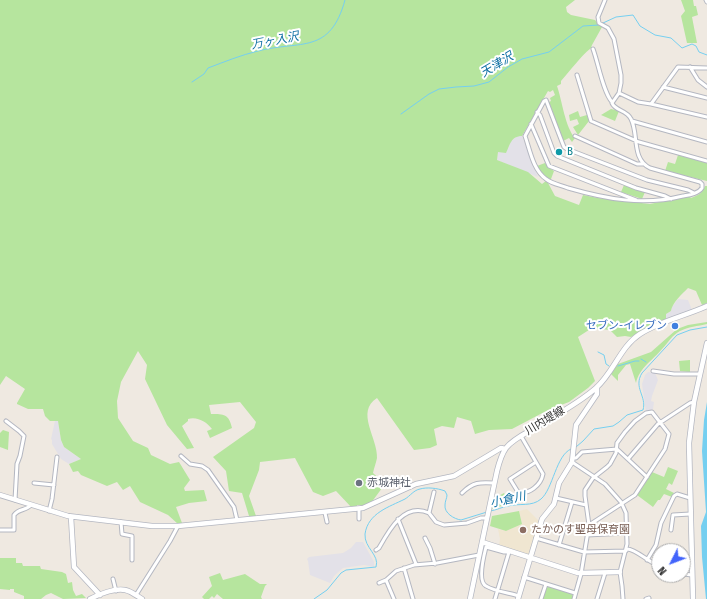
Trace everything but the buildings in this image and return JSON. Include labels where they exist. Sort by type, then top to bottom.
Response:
[{"type":"street","points":[[605,0],[598,19],[599,23],[608,28],[614,39],[621,75],[619,93],[612,102]]},
{"type":"street","points":[[593,49],[612,105],[626,113],[632,121],[638,155],[643,164]]},
{"type":"street","points":[[651,104],[678,67],[707,68]]},
{"type":"street","points":[[690,67],[698,80],[707,87]]},
{"type":"street","points":[[577,75],[591,121],[635,140],[707,162]]},
{"type":"street","points":[[663,87],[707,98]]},
{"type":"street","points":[[619,93],[638,102],[707,117]]},
{"type":"street","points":[[694,194],[688,190],[647,180],[567,149],[564,147],[547,100],[544,101],[537,112],[525,136],[538,171],[546,179],[594,196],[651,202],[694,194],[701,190],[701,183]]},
{"type":"street","points":[[537,112],[540,115],[554,153],[557,156],[631,186],[671,199]]},
{"type":"street","points":[[632,121],[707,142]]},
{"type":"street","points":[[531,124],[549,166],[632,197],[638,201]]},
{"type":"street","points":[[575,136],[637,164],[643,164],[650,168],[696,180],[701,183],[707,183]]},
{"type":"street","name":"川内堤線","points":[[470,599],[494,483],[499,462],[505,449],[521,436],[564,410],[597,387],[606,377],[626,347],[636,337],[657,325],[707,306]]},
{"type":"street","points":[[693,599],[689,443],[694,402],[707,343]]},
{"type":"street","points":[[653,371],[674,374],[700,374]]},
{"type":"street","points":[[597,387],[597,394],[576,425],[572,460],[561,480],[552,506],[542,519],[536,538],[530,558],[524,577],[518,598],[485,586],[483,583],[481,570],[486,547],[509,552],[530,558],[581,574],[620,572]]},
{"type":"street","points":[[628,459],[661,422],[689,403],[694,402]]},
{"type":"street","points":[[574,599],[581,574],[589,525],[585,490],[594,476],[609,466],[617,449],[617,443],[625,432],[635,421],[646,413],[651,411],[653,412],[669,434],[666,446],[634,496],[589,525]]},
{"type":"street","points":[[6,422],[24,436],[17,464],[15,500]]},
{"type":"street","points":[[521,436],[543,474],[539,485],[526,493],[518,492],[510,479],[536,462]]},
{"type":"street","points":[[0,495],[48,511],[72,517],[157,526],[178,526],[359,509],[416,484],[454,476],[500,448],[505,449]]},
{"type":"street","points":[[572,460],[582,452],[617,449],[647,477]]},
{"type":"street","points":[[181,456],[190,464],[200,465],[206,468],[234,507],[237,520]]},
{"type":"street","points":[[48,511],[54,485],[57,457]]},
{"type":"street","points":[[572,460],[605,484],[622,504],[626,513],[626,550],[620,572],[623,599]]},
{"type":"street","points":[[462,493],[473,485],[483,482],[494,483]]},
{"type":"street","points":[[34,483],[54,485]]},
{"type":"street","points":[[429,513],[434,492]]},
{"type":"street","points":[[647,560],[656,545],[661,523],[674,496],[677,494],[690,498]]},
{"type":"street","points":[[556,498],[586,505]]},
{"type":"street","points":[[559,545],[572,502]]},
{"type":"street","points":[[0,530],[14,530],[14,515],[18,510],[27,508],[31,505]]},
{"type":"street","points":[[359,509],[359,519]]},
{"type":"street","points":[[376,550],[379,548],[392,526],[398,520],[414,510],[429,513],[436,522],[444,525],[466,523],[488,514]]},
{"type":"street","points":[[325,512],[326,522]]},
{"type":"street","points":[[671,530],[673,515],[690,514]]},
{"type":"street","points":[[72,517],[74,567],[100,595]]},
{"type":"street","points":[[398,520],[416,564]]},
{"type":"street","points":[[121,522],[122,534],[132,536],[132,560]]},
{"type":"street","points":[[136,595],[177,530],[178,526]]},
{"type":"street","points":[[587,535],[627,533]]},
{"type":"street","points":[[425,538],[435,564]]},
{"type":"street","points":[[536,538],[584,552],[633,550],[651,562]]},
{"type":"street","points":[[482,542],[505,549],[509,552]]},
{"type":"street","points":[[495,599],[509,552]]},
{"type":"street","points":[[379,583],[386,580],[393,573],[416,564],[435,564],[479,555]]},
{"type":"street","points":[[404,568],[413,599]]},
{"type":"street","points":[[597,599],[605,573]]},
{"type":"street","points":[[524,577],[575,593]]},
{"type":"street","points":[[113,579],[116,591]]},
{"type":"street","points":[[386,580],[394,599]]},
{"type":"street","points":[[541,599],[546,584]]},
{"type":"street","points":[[90,599],[100,595],[125,590],[142,599]]},
{"type":"shaded area","points":[[517,136],[522,136],[538,177],[497,160],[498,152],[509,147],[510,142]]},
{"type":"shaded area","points":[[678,299],[688,300],[692,310],[666,319],[666,314],[671,311]]},
{"type":"shaded area","points":[[648,372],[655,373],[658,380],[651,401],[654,402],[653,409],[646,412],[642,384],[645,375]]},
{"type":"shaded area","points":[[55,421],[58,421],[61,440],[64,447],[81,459],[69,464],[61,459],[52,444],[51,439]]},
{"type":"shaded area","points":[[527,509],[539,521],[528,555],[499,545],[500,539],[498,529],[506,531],[522,524],[519,511]]},
{"type":"shaded area","points":[[356,542],[363,542],[374,562],[374,567],[364,565],[343,568],[334,576],[330,583],[310,575],[307,559],[309,557],[343,553],[351,548]]},
{"type":"green space","points":[[0,0],[575,0],[566,7],[567,12],[571,15],[595,20],[602,27],[591,48],[561,81],[561,84],[557,86],[566,120],[575,138],[572,142],[569,138],[563,141],[549,102],[551,101],[550,98],[555,95],[553,90],[550,92],[548,91],[522,136],[518,136],[513,139],[506,153],[498,152],[497,160],[528,172],[542,184],[546,181],[555,196],[579,205],[583,195],[650,204],[689,196],[691,198],[700,194],[705,186],[707,186],[707,303],[702,305],[696,291],[688,288],[675,302],[671,311],[666,314],[666,319],[631,337],[617,337],[610,330],[592,328],[578,337],[595,381],[569,402],[548,410],[512,429],[489,430],[475,434],[471,421],[457,417],[454,428],[442,426],[434,429],[437,445],[430,448],[414,450],[377,398],[368,410],[369,426],[377,458],[373,473],[385,484],[371,503],[361,506],[357,505],[357,507],[352,508],[336,491],[323,496],[313,492],[295,458],[260,462],[259,470],[249,496],[256,516],[249,516],[242,493],[229,491],[226,471],[213,457],[254,428],[256,422],[240,402],[209,405],[211,414],[219,414],[227,417],[232,428],[210,438],[207,431],[212,429],[207,424],[202,420],[195,418],[188,419],[188,421],[182,426],[194,448],[187,449],[167,425],[145,379],[147,365],[138,351],[121,382],[117,401],[118,418],[133,441],[148,448],[151,455],[170,464],[179,462],[190,480],[184,488],[185,491],[204,490],[207,501],[189,503],[176,507],[182,523],[178,524],[168,515],[140,502],[130,486],[123,490],[117,482],[107,486],[81,475],[78,471],[73,472],[69,464],[81,459],[64,447],[61,440],[58,421],[50,421],[45,416],[43,409],[28,409],[17,404],[25,389],[6,376],[0,385]]},
{"type":"green space","points":[[681,0],[693,0],[694,6],[696,6],[698,15],[692,17],[697,43],[687,43],[681,16],[685,11]]},
{"type":"green space","points":[[611,109],[619,111],[615,121],[601,115]]},
{"type":"green space","points":[[578,111],[580,117],[587,115],[589,121],[578,135],[573,127],[579,124],[577,119],[570,121],[569,115]]},
{"type":"green space","points":[[678,155],[707,163],[707,181],[665,171],[668,162],[675,164]]},
{"type":"green space","points":[[545,163],[554,171],[551,179],[539,172],[537,166]]},
{"type":"green space","points":[[624,185],[645,192],[642,199],[621,192]]},
{"type":"green space","points":[[707,322],[707,324],[686,328],[675,335],[643,369],[636,383],[630,364],[626,365],[618,375],[618,381],[611,374],[618,364],[651,352],[677,329],[688,325]]},
{"type":"green space","points":[[690,360],[690,372],[680,371],[679,361]]},
{"type":"green space","points":[[3,430],[9,432],[8,450],[0,447],[0,433]]},
{"type":"green space","points":[[668,467],[678,471],[672,485],[669,483],[666,489],[674,493],[672,497],[664,494],[653,507],[637,495],[652,472],[664,477]]},
{"type":"green space","points":[[504,493],[511,503],[492,509],[493,499]]},
{"type":"green space","points":[[519,511],[522,524],[506,531],[490,526],[492,516]]},
{"type":"green space","points":[[0,558],[16,558],[16,563],[22,563],[23,566],[40,566],[41,569],[62,572],[66,574],[68,583],[72,582],[73,590],[76,596],[82,594],[86,598],[63,599],[51,593],[41,599],[24,599],[24,596],[14,592],[14,589],[0,589]]},
{"type":"green space","points":[[220,573],[223,580],[245,574],[260,584],[267,584],[261,597],[262,599],[223,599],[217,594],[214,598],[212,596],[209,599],[204,599],[202,597],[212,586],[209,577]]},
{"type":"green space","points":[[549,586],[572,594],[572,599],[542,599],[546,588]]},
{"type":"water","points":[[707,402],[706,599],[701,526],[706,512],[702,451]]},
{"type":"waterway","name":"万ヶ入沢","points":[[192,82],[204,74],[208,68],[239,57],[273,48],[300,45],[312,42],[322,37],[331,30],[339,18],[345,0]]},
{"type":"waterway","name":"天津沢","points":[[603,23],[616,17],[633,15],[640,26],[655,35],[671,38],[682,48],[692,44],[696,46],[699,52],[707,55]]},
{"type":"waterway","name":"天津沢","points":[[401,114],[429,94],[439,89],[474,86],[489,82],[508,67],[522,59],[549,52],[583,26],[599,25]]},
{"type":"waterway","name":"小倉川","points":[[576,447],[594,429],[613,426],[627,415],[643,410],[644,405],[639,388],[642,373],[677,335],[690,330],[707,327]]},
{"type":"waterway","points":[[598,352],[604,355],[606,364],[609,366]]},
{"type":"waterway","points":[[641,359],[646,362]]},
{"type":"waterway","points":[[618,366],[639,361]]},
{"type":"waterway","name":"小倉川","points":[[490,511],[506,506],[534,503],[541,499],[549,488],[562,458],[566,452],[571,449]]},
{"type":"waterway","name":"小倉川","points":[[314,599],[327,590],[341,573],[346,570],[376,567],[376,559],[365,539],[365,534],[370,521],[386,508],[405,499],[416,491],[423,488],[445,491],[447,495],[445,505],[446,511],[453,517],[461,520],[487,512]]},
{"type":"place","name":"B","points":[[559,152]]},
{"type":"place","name":"セブン-イレブン","points":[[675,326]]},
{"type":"place","name":"赤城神社","points":[[359,483]]},
{"type":"place","name":"たかのす聖母保育園","points":[[523,530]]}]
